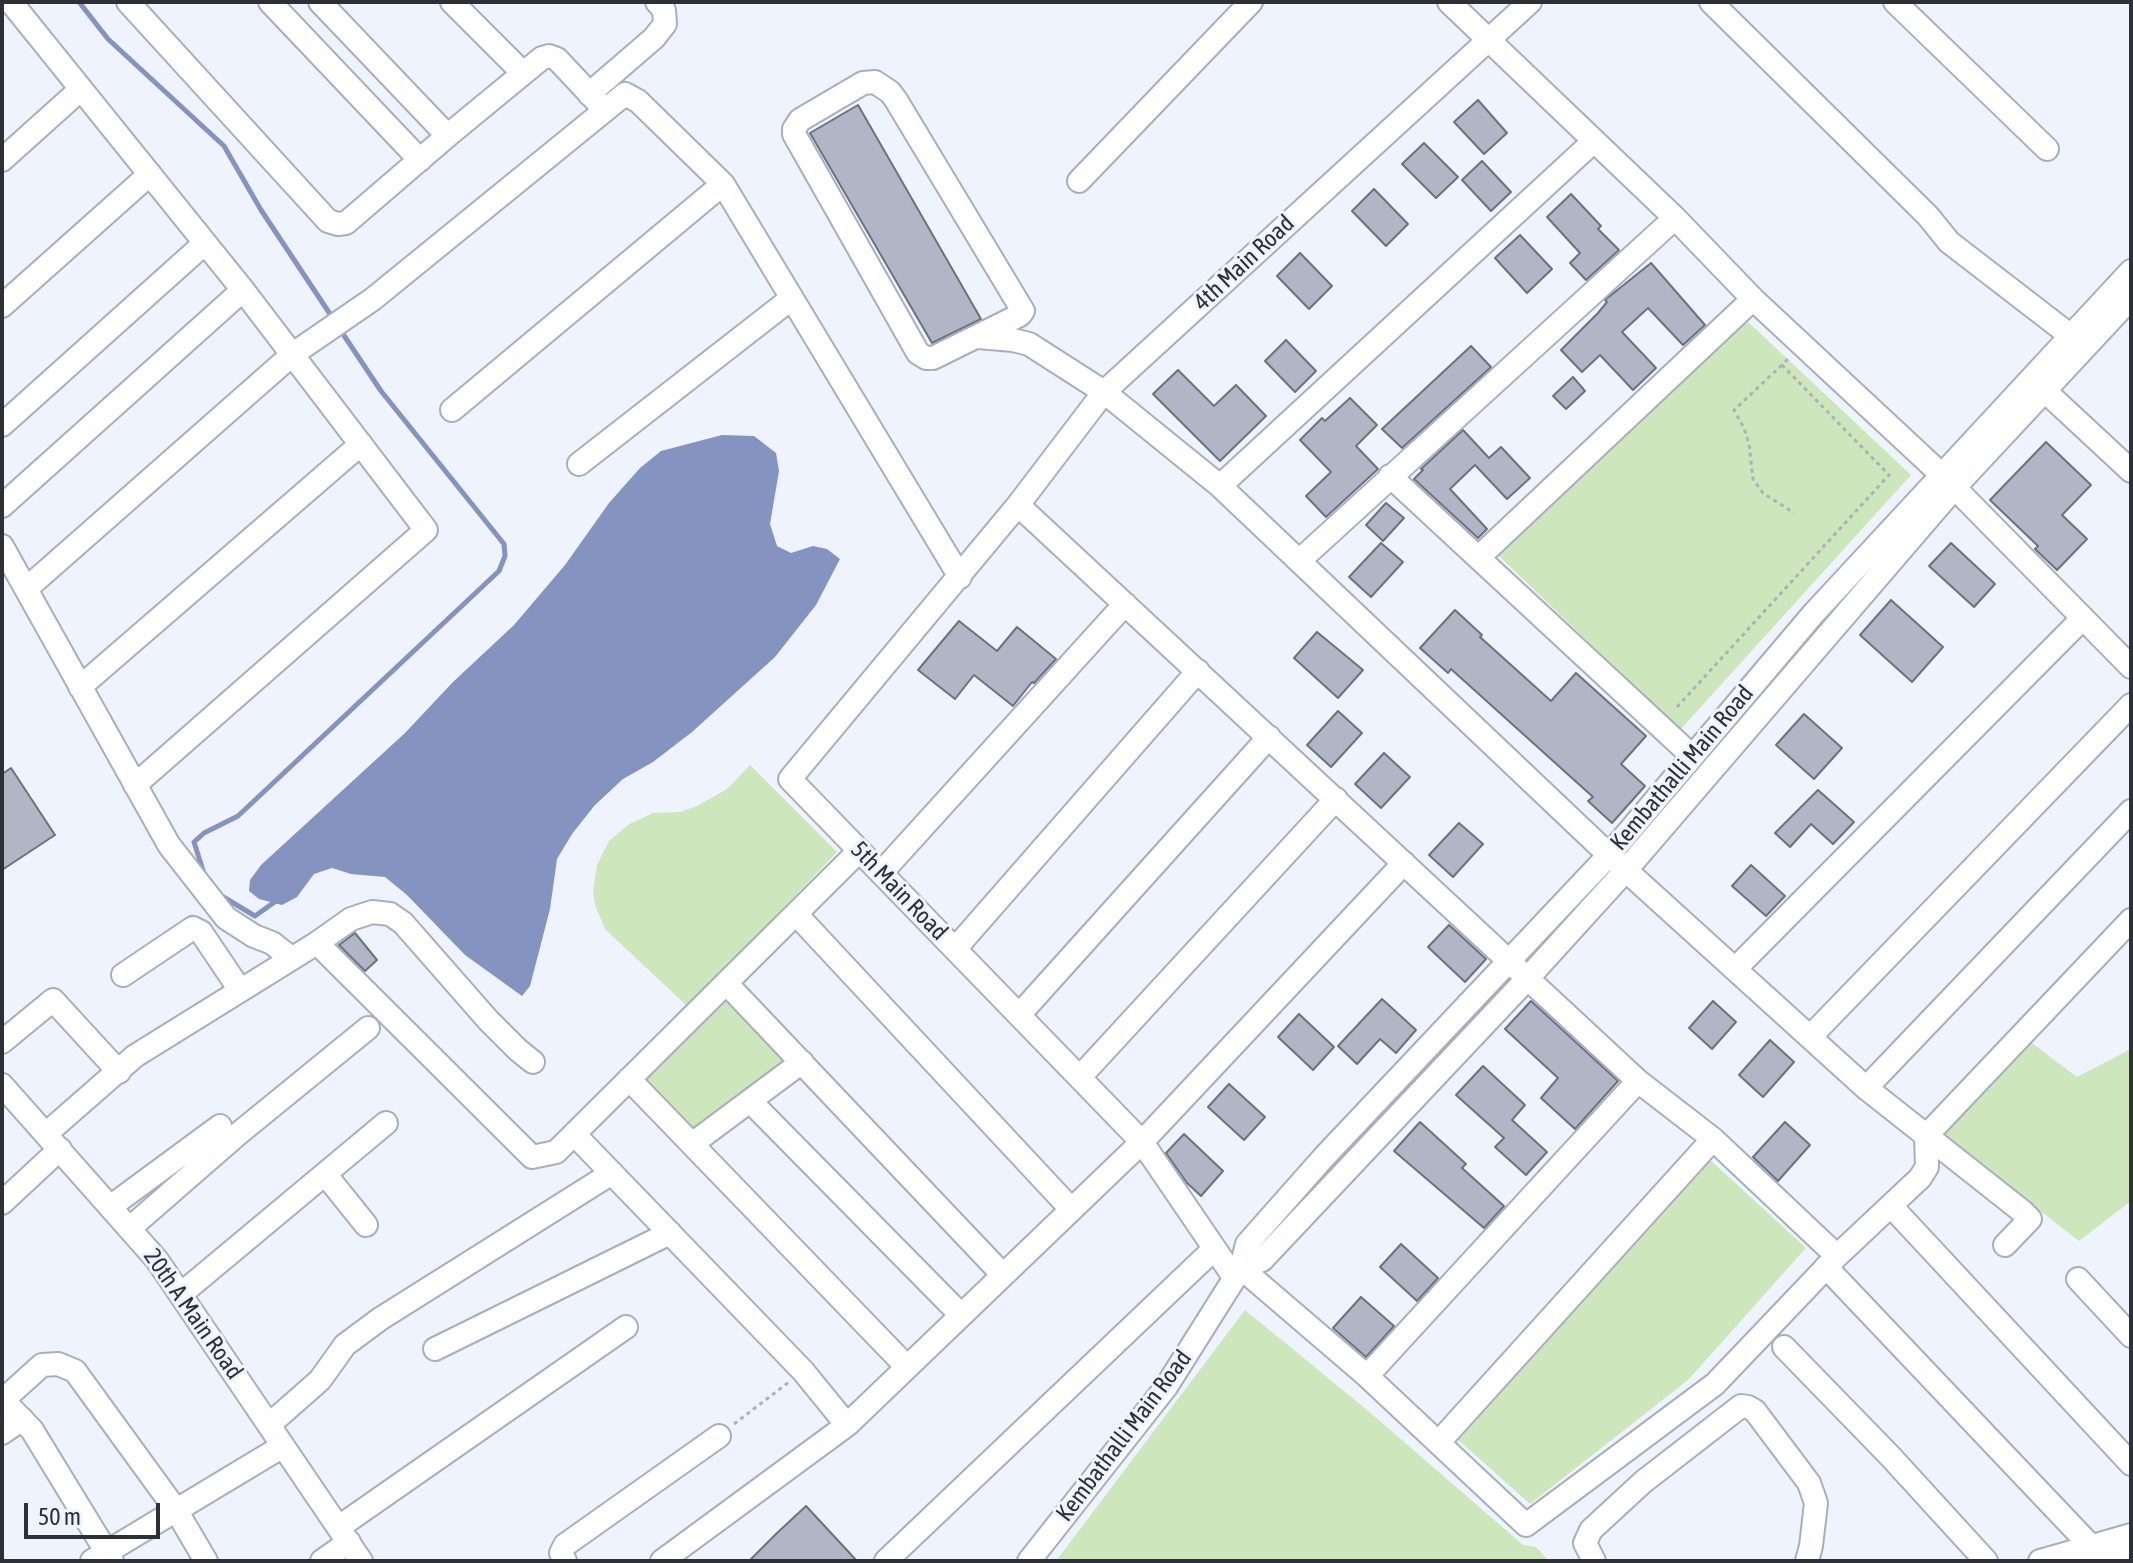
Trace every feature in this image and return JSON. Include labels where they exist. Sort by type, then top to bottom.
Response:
[{"type":"street","points":[[11,2],[243,290],[426,530],[135,785]]},
{"type":"street","points":[[128,2],[328,221],[338,224],[346,223],[542,58],[549,56],[557,59],[596,101]]},
{"type":"street","points":[[270,2],[420,160]]},
{"type":"street","points":[[320,2],[438,127],[444,132],[452,132]]},
{"type":"street","points":[[26,589],[293,354],[373,299],[596,101],[665,24],[664,10],[657,2]]},
{"type":"street","points":[[1079,181],[1251,2]]},
{"type":"street","points":[[1449,2],[1675,218],[1753,299],[1949,482],[2131,667]]},
{"type":"street","name":"4th Main Road","points":[[1018,505],[1104,392],[1530,2]]},
{"type":"street","points":[[1711,2],[1928,216],[1949,242],[2071,336]]},
{"type":"street","points":[[1895,2],[2047,149]]},
{"type":"street","points":[[465,6],[523,73]]},
{"type":"street","points":[[978,337],[1023,311],[890,92],[875,82],[863,83],[800,120],[794,134],[918,353],[933,358],[978,337],[1029,344],[1104,392],[1220,486],[1609,855],[1866,1088],[2030,1219],[2005,1245]]},
{"type":"street","points":[[2,160],[81,89]]},
{"type":"street","points":[[596,101],[625,94],[631,96],[723,184],[960,577]]},
{"type":"street","points":[[1220,486],[1594,141]]},
{"type":"street","points":[[2,306],[150,174]]},
{"type":"street","points":[[452,410],[723,184]]},
{"type":"street","points":[[1299,561],[1675,218]]},
{"type":"street","points":[[2,425],[205,243]]},
{"type":"street","name":"Kembathalli Main Road","points":[[1238,1273],[1262,1260],[1626,870],[2071,336],[2131,271]]},
{"type":"street","points":[[2,506],[243,290]]},
{"type":"street","points":[[579,464],[792,298]]},
{"type":"street","name":"Kembathalli Main Road","points":[[1029,1561],[1166,1387],[1238,1273],[1247,1244],[1507,960],[1609,855],[1814,613],[2046,392],[2131,298]]},
{"type":"street","points":[[1479,557],[1753,299]]},
{"type":"street","points":[[2046,392],[2131,471]]},
{"type":"street","points":[[80,687],[361,444]]},
{"type":"street","points":[[1390,476],[1691,755]]},
{"type":"street","points":[[1018,505],[1638,1081],[1713,1139],[1832,1262],[2099,1554]]},
{"type":"street","name":"5th Main Road","points":[[1018,505],[790,779],[1142,1142],[1213,1250],[1367,1376],[1526,1525],[1715,1384]]},
{"type":"street","points":[[2,546],[169,845],[226,918],[254,936],[272,943],[291,958]]},
{"type":"street","points":[[881,873],[1125,604]]},
{"type":"street","points":[[1735,969],[2083,618]]},
{"type":"street","points":[[955,949],[1198,671]]},
{"type":"street","points":[[1810,1037],[2131,705]]},
{"type":"street","points":[[1019,1015],[1269,737]]},
{"type":"street","points":[[1080,1077],[1336,799]]},
{"type":"street","points":[[1866,1088],[2131,811]]},
{"type":"street","points":[[317,943],[532,1157],[556,1152],[859,851]]},
{"type":"street","points":[[662,1561],[847,1425],[1142,1142],[1404,863]]},
{"type":"street","points":[[2,1203],[54,1141],[135,1056],[351,919],[372,912],[390,914],[403,923],[488,1020],[533,1062]]},
{"type":"street","points":[[796,914],[1071,1209]]},
{"type":"street","points":[[1734,1409],[1715,1384],[1832,1262],[1920,1178],[1927,1167],[1926,1136],[2131,920]]},
{"type":"street","points":[[123,975],[193,928],[201,932],[240,990]]},
{"type":"street","points":[[726,983],[1003,1275]]},
{"type":"street","points":[[2,1042],[53,1000],[119,1072]]},
{"type":"street","points":[[130,1228],[238,1134],[368,1028]]},
{"type":"street","points":[[692,1144],[802,1062]]},
{"type":"street","points":[[629,1079],[907,1367]]},
{"type":"street","points":[[1367,1376],[1638,1081]]},
{"type":"street","name":"20th A Main Road","points":[[2,1085],[130,1228],[181,1294],[350,1543]]},
{"type":"street","points":[[750,1101],[961,1315]]},
{"type":"street","points":[[181,1294],[386,1123]]},
{"type":"street","points":[[110,1207],[220,1126]]},
{"type":"street","points":[[574,1134],[803,1371],[847,1425]]},
{"type":"street","points":[[1439,1442],[1713,1139]]},
{"type":"street","points":[[270,1424],[320,1380],[345,1345],[380,1319],[612,1173]]},
{"type":"street","points":[[325,1174],[366,1225]]},
{"type":"street","points":[[1891,1206],[2131,1464]]},
{"type":"street","points":[[435,1349],[670,1233]]},
{"type":"street","points":[[886,1561],[1213,1250]]},
{"type":"street","points":[[2078,1279],[2131,1336]]},
{"type":"street","points":[[322,1561],[350,1543],[626,1327]]},
{"type":"street","points":[[1784,1347],[1900,1466],[1986,1561]]},
{"type":"street","points":[[206,1561],[176,1510],[75,1371],[58,1364],[42,1365],[2,1399],[32,1430],[104,1558],[176,1510],[283,1446]]},
{"type":"street","points":[[1594,1561],[1585,1543],[1591,1530],[1643,1482],[1734,1409],[1748,1407],[1755,1411],[1809,1483],[1816,1503],[1807,1561]]},
{"type":"street","points":[[2,1433],[22,1419]]},
{"type":"street","points":[[565,1561],[561,1553],[565,1545],[719,1436]]},
{"type":"street","points":[[2040,1561],[2099,1554],[2131,1535]]},
{"type":"street","points":[[2113,1561],[2131,1555]]},
{"type":"path","points":[[1794,513],[1763,493],[1753,479],[1749,444],[1734,410],[1801,344]]},
{"type":"path","points":[[1677,707],[1889,475],[1782,365]]},
{"type":"path","points":[[719,1436],[803,1371]]},
{"type":"green space","points":[[1747,321],[1911,475],[1680,730],[1497,554]]},
{"type":"green space","points":[[750,765],[837,852],[688,1007],[605,929],[593,891],[597,865],[609,841],[629,824],[653,813],[680,812],[697,806],[727,789]]},
{"type":"green space","points":[[724,1000],[790,1067],[691,1134],[640,1082]]},
{"type":"green space","points":[[2032,1043],[2077,1077],[2131,1049],[2131,1201],[2079,1241],[1943,1135]]},
{"type":"green space","points":[[1708,1158],[1806,1248],[1688,1380],[1530,1504],[1455,1437]]},
{"type":"green space","points":[[1245,1310],[1366,1409],[1523,1545],[1536,1547],[1549,1561],[1056,1561]]},
{"type":"water","points":[[722,435],[754,436],[776,453],[779,471],[770,524],[777,546],[791,553],[813,546],[827,549],[840,559],[816,605],[775,657],[692,732],[653,762],[623,779],[595,805],[572,834],[557,859],[550,909],[530,986],[522,996],[465,955],[407,895],[385,877],[351,874],[332,868],[314,874],[297,897],[282,905],[259,899],[249,891],[250,880],[261,865],[405,733],[453,682],[514,625],[640,468],[661,451]]},
{"type":"building","points":[[1478,100],[1507,133],[1484,154],[1454,122]]},
{"type":"building","points":[[858,105],[981,319],[932,343],[810,133]]},
{"type":"building","points":[[1424,143],[1458,177],[1436,198],[1402,164]]},
{"type":"building","points":[[1482,161],[1511,192],[1491,211],[1462,180]]},
{"type":"building","points":[[1374,189],[1408,224],[1386,246],[1352,211]]},
{"type":"building","points":[[1571,194],[1619,250],[1586,280],[1570,263],[1580,253],[1547,217]]},
{"type":"building","points":[[1520,235],[1552,269],[1527,293],[1495,258]]},
{"type":"building","points":[[1300,253],[1332,286],[1309,309],[1277,276]]},
{"type":"building","points":[[1651,263],[1705,325],[1683,345],[1648,308],[1622,332],[1656,368],[1633,390],[1600,355],[1582,372],[1561,350],[1598,313],[1607,302],[1605,300]]},
{"type":"building","points":[[1286,340],[1316,371],[1295,392],[1265,361]]},
{"type":"building","points":[[1471,346],[1491,367],[1402,448],[1382,429]]},
{"type":"building","points":[[1178,370],[1214,406],[1236,385],[1266,416],[1220,461],[1153,394]]},
{"type":"building","points":[[1573,377],[1585,391],[1566,409],[1553,396]]},
{"type":"building","points":[[1350,398],[1377,425],[1356,446],[1378,469],[1326,517],[1306,496],[1331,472],[1300,440],[1322,418],[1325,421]]},
{"type":"building","points":[[1463,430],[1489,458],[1501,447],[1530,478],[1507,499],[1475,465],[1450,489],[1487,529],[1478,538],[1414,479]]},
{"type":"building","points":[[2046,442],[2091,485],[2062,515],[2087,539],[2057,570],[2035,549],[2038,546],[1990,500]]},
{"type":"building","points":[[1386,503],[1404,518],[1383,541],[1366,525]]},
{"type":"building","points":[[1381,543],[1403,562],[1371,597],[1349,577]]},
{"type":"building","points":[[1951,543],[1995,584],[1974,607],[1929,566]]},
{"type":"building","points":[[1891,600],[1943,647],[1912,682],[1860,635]]},
{"type":"building","points":[[1455,610],[1551,701],[1576,673],[1646,736],[1621,764],[1645,786],[1612,823],[1588,801],[1593,797],[1451,669],[1448,673],[1420,648]]},
{"type":"building","points":[[959,621],[997,651],[1017,627],[1056,659],[1013,706],[974,675],[955,699],[918,670]]},
{"type":"building","points":[[1317,632],[1363,670],[1338,698],[1294,658]]},
{"type":"building","points":[[1338,711],[1362,733],[1331,767],[1307,745]]},
{"type":"building","points":[[1804,714],[1842,748],[1814,779],[1776,745]]},
{"type":"building","points":[[1384,753],[1410,777],[1381,808],[1355,784]]},
{"type":"building","points":[[11,768],[55,835],[2,870],[2,774]]},
{"type":"building","points":[[1818,790],[1854,822],[1833,844],[1811,824],[1790,847],[1775,833]]},
{"type":"building","points":[[1459,823],[1483,844],[1453,877],[1429,855]]},
{"type":"building","points":[[1751,865],[1785,896],[1766,916],[1732,886]]},
{"type":"building","points":[[1449,925],[1486,959],[1465,982],[1428,947]]},
{"type":"building","points":[[355,933],[377,960],[365,971],[339,945]]},
{"type":"building","points":[[1382,999],[1416,1030],[1396,1053],[1380,1039],[1357,1064],[1338,1046]]},
{"type":"building","points":[[1531,1001],[1618,1081],[1575,1129],[1541,1098],[1558,1078],[1505,1029]]},
{"type":"building","points":[[1713,1001],[1736,1022],[1712,1049],[1689,1028]]},
{"type":"building","points":[[1299,1014],[1334,1047],[1313,1070],[1278,1037]]},
{"type":"building","points":[[1770,1040],[1794,1062],[1763,1097],[1739,1075]]},
{"type":"building","points":[[1483,1066],[1525,1105],[1512,1120],[1547,1152],[1526,1175],[1495,1147],[1504,1138],[1456,1095]]},
{"type":"building","points":[[1229,1084],[1265,1117],[1244,1140],[1208,1107]]},
{"type":"building","points":[[1420,1122],[1466,1164],[1462,1168],[1504,1206],[1484,1228],[1394,1151]]},
{"type":"building","points":[[1785,1122],[1810,1145],[1778,1181],[1753,1157]]},
{"type":"building","points":[[1184,1134],[1223,1171],[1201,1196],[1187,1183],[1166,1153]]},
{"type":"building","points":[[1401,1244],[1438,1278],[1417,1301],[1380,1267]]},
{"type":"building","points":[[1361,1297],[1394,1326],[1366,1357],[1333,1328]]},
{"type":"building","points":[[806,1506],[857,1561],[749,1561],[776,1534]]},
{"type":"waterway","points":[[79,2],[108,39],[224,146],[261,210],[334,320]]},
{"type":"waterway","points":[[205,877],[194,842],[204,833],[238,816],[499,571],[505,556],[504,544],[381,391],[339,328]]},
{"type":"waterway","points":[[220,895],[255,916],[276,901]]}]
